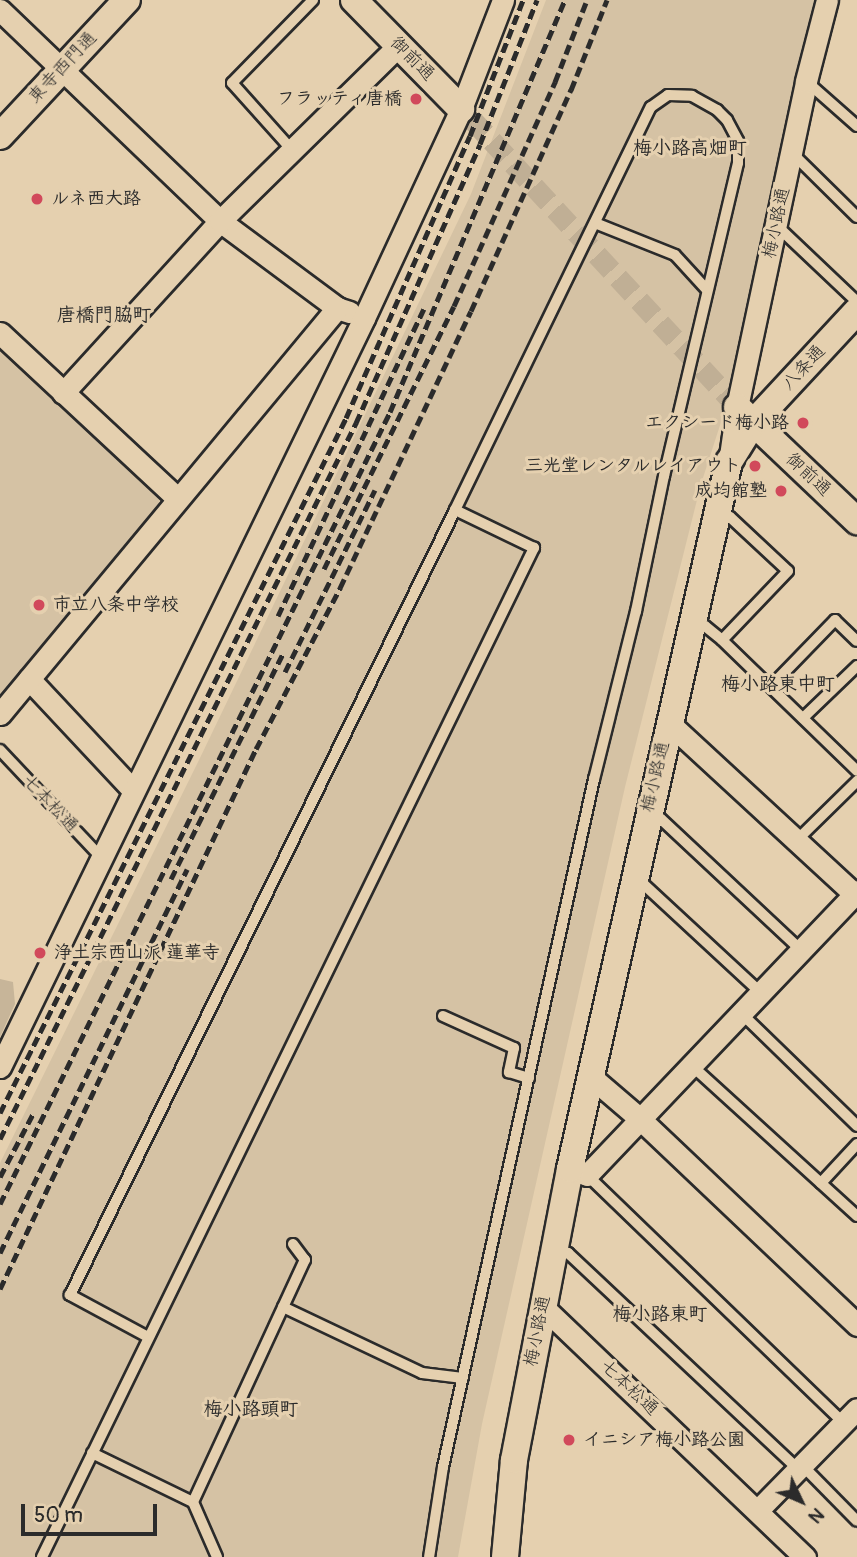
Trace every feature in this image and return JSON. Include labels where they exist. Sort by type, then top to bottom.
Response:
[{"type":"street","name":"東寺西門通","points":[[0,136],[127,0]]},
{"type":"street","name":"御前通","points":[[354,0],[466,113]]},
{"type":"street","points":[[0,1067],[466,113],[503,0]]},
{"type":"street","name":"梅小路通","points":[[740,410],[806,81],[827,0]]},
{"type":"street","points":[[0,10],[220,221],[337,308],[364,318]]},
{"type":"street","points":[[62,393],[220,221],[398,46]]},
{"type":"street","points":[[0,714],[337,308]]},
{"type":"street","name":"八条通","points":[[729,462],[740,410],[857,311]]},
{"type":"street","points":[[0,333],[177,498]]},
{"type":"street","name":"御前通","points":[[740,410],[857,521]]},
{"type":"street","name":"梅小路通","points":[[505,1557],[514,1460],[542,1306],[554,1249],[578,1172],[590,1076],[729,462]]},
{"type":"street","points":[[29,678],[133,790]]},
{"type":"street","points":[[578,1172],[639,1118],[800,949],[854,898],[669,723]]},
{"type":"street","points":[[590,1076],[639,1118],[857,1325]]},
{"type":"street","name":"七本松通","points":[[542,1306],[805,1557]]},
{"type":"street","points":[[758,1510],[850,1416]]},
{"type":"lane","points":[[292,150],[232,83],[313,0]]},
{"type":"lane","points":[[806,81],[857,126]]},
{"type":"lane","points":[[148,1337],[69,1295],[651,107],[668,95],[678,94],[707,103],[727,120],[738,141],[735,176],[636,611],[594,779],[443,1467],[429,1557]]},
{"type":"lane","points":[[791,152],[857,217]]},
{"type":"lane","points":[[596,223],[675,255],[707,290]]},
{"type":"lane","points":[[777,226],[857,302]]},
{"type":"lane","points":[[42,1557],[534,548],[455,510]]},
{"type":"lane","points":[[718,512],[730,517],[788,571],[722,640]]},
{"type":"lane","points":[[771,686],[835,620],[857,641]]},
{"type":"lane","points":[[693,623],[705,625],[722,640],[857,771]]},
{"type":"lane","points":[[803,718],[857,666]]},
{"type":"lane","name":"七本松通","points":[[0,750],[101,857]]},
{"type":"lane","points":[[796,842],[857,781]]},
{"type":"lane","points":[[647,817],[661,819],[800,949]]},
{"type":"lane","points":[[634,875],[760,992]]},
{"type":"lane","points":[[741,1013],[857,1126]]},
{"type":"lane","points":[[443,1016],[514,1048],[509,1072],[529,1078]]},
{"type":"lane","points":[[690,1065],[857,1216]]},
{"type":"lane","points":[[821,1183],[857,1144]]},
{"type":"lane","points":[[578,1172],[850,1416]]},
{"type":"lane","points":[[193,1502],[305,1260],[293,1244]]},
{"type":"lane","points":[[554,1249],[568,1253],[857,1521]]},
{"type":"lane","points":[[283,1307],[422,1373],[463,1378]]},
{"type":"lane","points":[[92,1453],[193,1502],[217,1557]]},
{"type":"shaded area","points":[[546,0],[815,0],[770,198],[734,382],[701,484],[625,787],[482,1424],[458,1557],[0,1557],[0,1163],[199,760],[471,194]]},
{"type":"shaded area","name":"市立八条中学校","points":[[0,345],[159,500],[158,510],[0,700]]},
{"type":"shaded area","points":[[0,979],[13,982],[15,1004],[0,1037]]},
{"type":"tunnel","points":[[471,118],[730,399]]},
{"type":"railway","points":[[0,1113],[346,418],[470,136],[523,0]]},
{"type":"railway","points":[[0,1139],[356,423],[480,144],[537,0]]},
{"type":"railway","points":[[0,1204],[390,412],[565,0]]},
{"type":"railway","points":[[324,569],[454,306],[555,82],[587,0]]},
{"type":"railway","points":[[0,1289],[256,749],[340,588],[471,311],[571,90],[607,0]]},
{"type":"railway","points":[[278,616],[424,309]]},
{"type":"railway","points":[[285,672],[375,490]]},
{"type":"railway","points":[[171,879],[283,653]]},
{"type":"railway","points":[[0,1253],[187,869]]},
{"type":"railway","points":[[0,1177],[34,1112]]},
{"type":"place","name":"フラッティ唐橋","points":[[416,99]]},
{"type":"place","name":"ルネ西大路","points":[[37,199]]},
{"type":"place","name":"エクシード梅小路","points":[[803,423]]},
{"type":"place","name":"三光堂レンタルレイアウト","points":[[755,466]]},
{"type":"place","name":"成均館塾","points":[[781,491]]},
{"type":"place","name":"市立八条中学校","points":[[39,605]]},
{"type":"place","name":"浄土宗西山派 蓮華寺","points":[[40,953]]},
{"type":"place","name":"イニシア梅小路公園","points":[[569,1440]]},
{"type":"district","name":"梅小路高畑町","points":[[690,149]]},
{"type":"district","name":"唐橋門脇町","points":[[104,316]]},
{"type":"district","name":"梅小路東中町","points":[[778,685]]},
{"type":"district","name":"梅小路東町","points":[[660,1315]]},
{"type":"district","name":"梅小路頭町","points":[[251,1410]]}]
